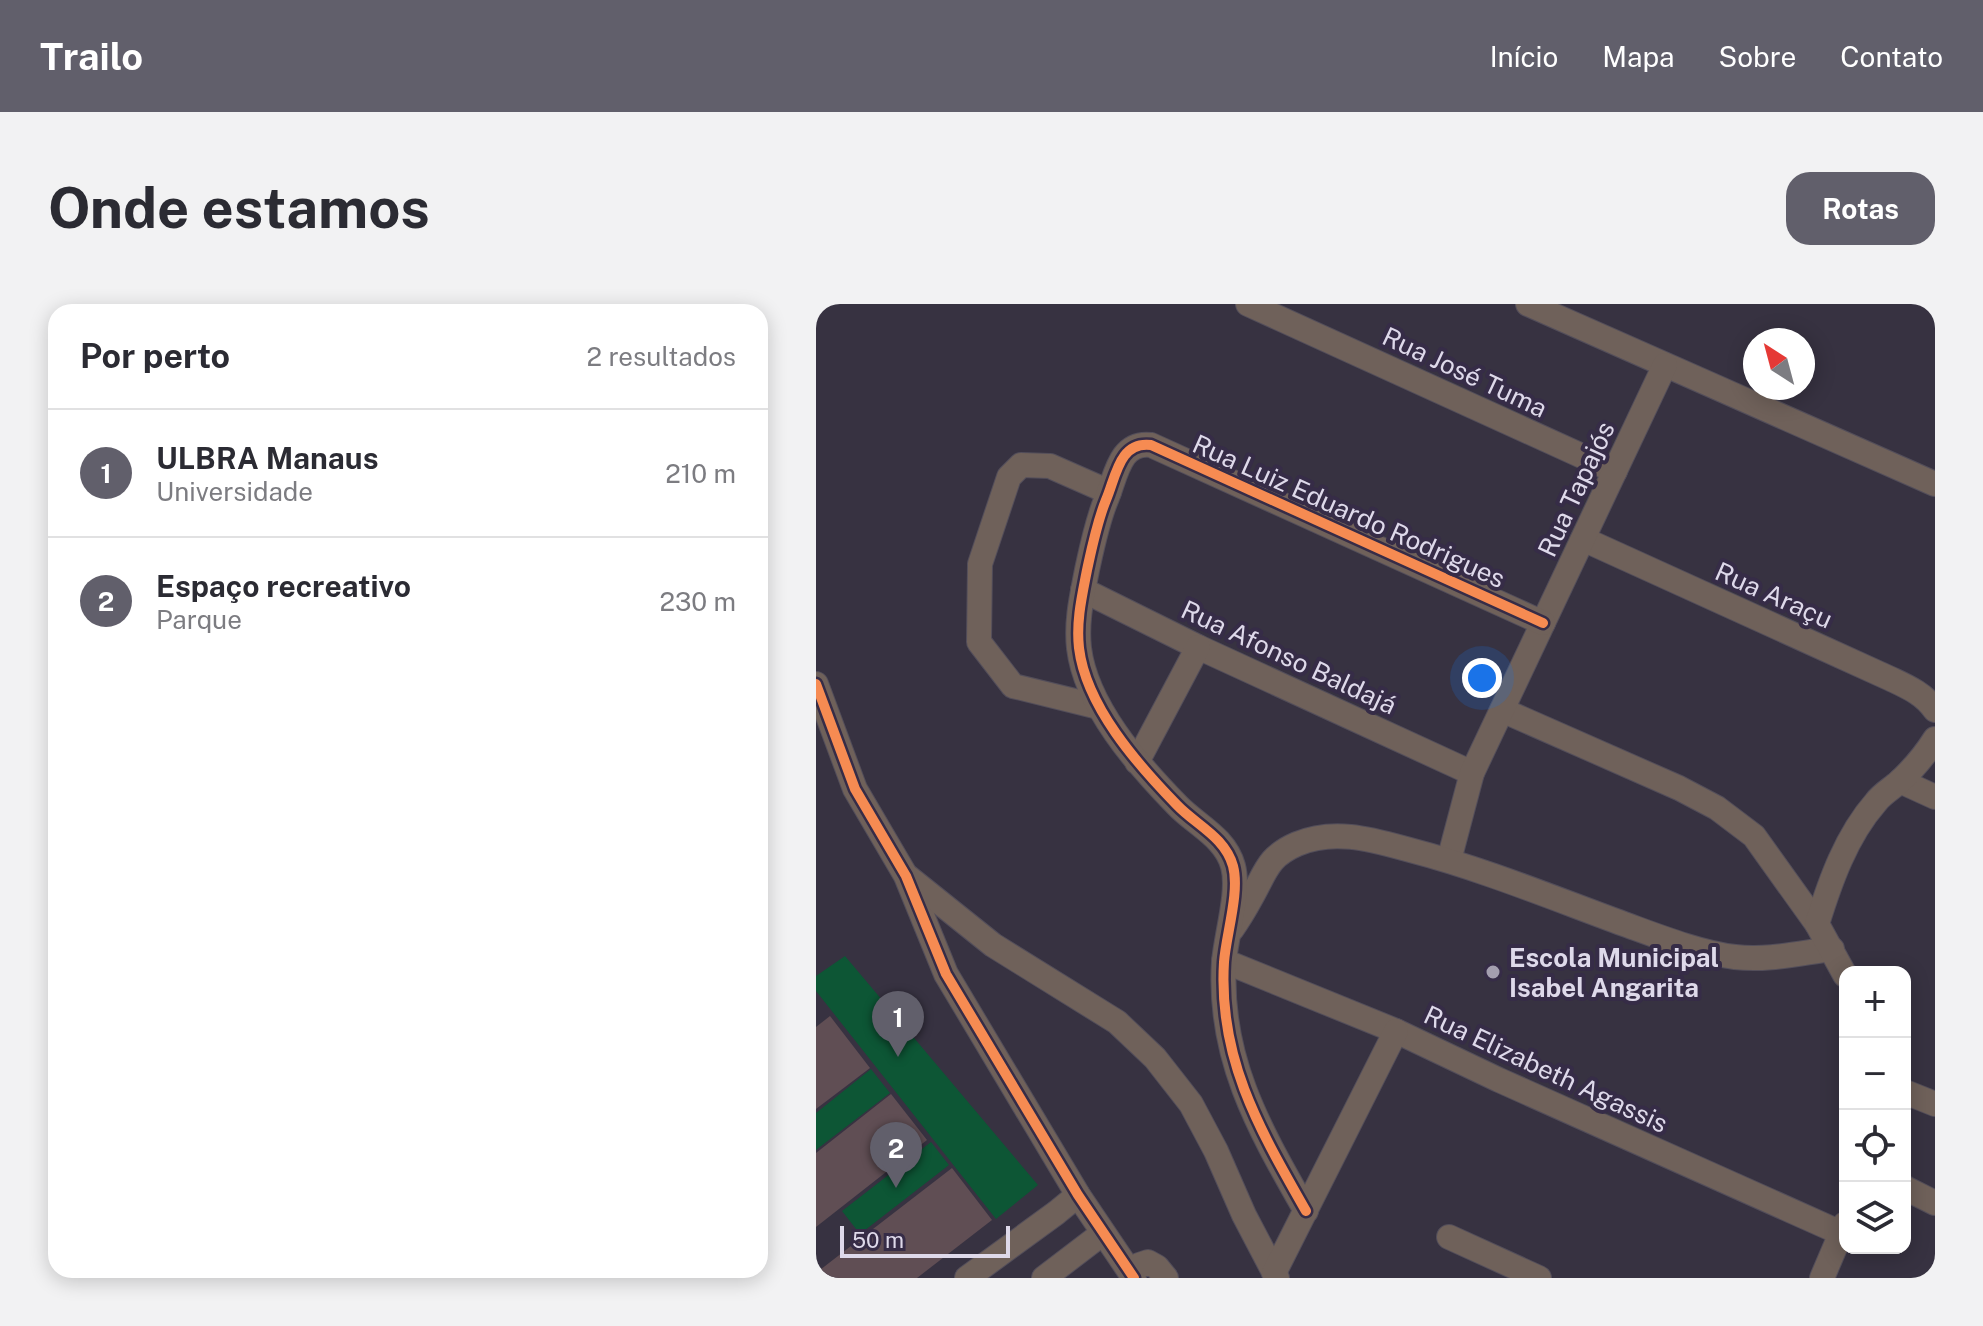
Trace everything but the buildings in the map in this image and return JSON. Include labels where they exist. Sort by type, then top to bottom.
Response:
[{"type":"street","name":"Rua José Tuma","points":[[1248,304],[1615,471]]},
{"type":"street","points":[[1528,304],[1935,484]]},
{"type":"street","name":"Rua Tapajós","points":[[1449,860],[1472,773],[1665,365]]},
{"type":"street","name":"Rua Luiz Eduardo Rodrigues","points":[[1109,492],[1128,449],[1136,445],[1151,445],[1543,623]]},
{"type":"street","points":[[1099,707],[1013,686],[979,642],[980,564],[1009,477],[1021,465],[1050,466],[1109,492],[1092,548],[1079,612],[1079,647],[1086,681],[1099,707],[1137,762],[1178,806],[1212,833],[1228,855],[1234,873],[1224,961],[1225,1015],[1238,1074],[1250,1107],[1306,1211]]},
{"type":"street","name":"Rua Araçu","points":[[1583,539],[1891,679],[1915,691],[1935,710]]},
{"type":"street","name":"Rua Afonso Baldajá","points":[[1083,590],[1198,647],[1472,773]]},
{"type":"street","points":[[1137,762],[1198,647]]},
{"type":"street","points":[[816,684],[855,789],[906,876],[946,974],[1078,1195],[1132,1275],[1139,1265],[1148,1262],[1166,1278]]},
{"type":"street","points":[[1502,710],[1679,788],[1717,808],[1754,836],[1817,924],[1840,966]]},
{"type":"street","points":[[1817,924],[1828,888],[1861,820],[1878,799],[1924,756],[1935,739]]},
{"type":"street","points":[[1900,781],[1935,797]]},
{"type":"street","points":[[1229,934],[1268,865],[1282,852],[1298,843],[1336,836],[1362,837],[1449,860],[1662,937],[1733,957],[1763,958],[1832,949]]},
{"type":"street","points":[[906,876],[993,945],[1117,1022],[1155,1058],[1191,1104],[1276,1276]]},
{"type":"street","name":"Rua Elizabeth Agassis","points":[[1224,961],[1396,1031],[1499,1080],[1839,1227]]},
{"type":"street","points":[[1276,1276],[1396,1031]]},
{"type":"street","points":[[1911,1094],[1935,1104]]},
{"type":"street","points":[[1911,1191],[1935,1203]]},
{"type":"street","points":[[967,1278],[1078,1195]]},
{"type":"street","points":[[1044,1278],[1103,1233]]},
{"type":"street","points":[[1449,1237],[1539,1278]]},
{"type":"street","points":[[1822,1278],[1839,1238]]},
{"type":"green space","points":[[845,956],[1038,1185],[996,1219],[816,991],[816,976]]},
{"type":"green space","points":[[871,1069],[890,1093],[816,1150],[816,1113]]},
{"type":"green space","points":[[931,1142],[949,1165],[860,1234],[842,1211]]},
{"type":"cycle path","points":[[1306,1211],[1258,1122],[1235,1062],[1228,1030],[1224,962],[1235,888],[1229,856],[1217,839],[1177,805],[1130,753],[1103,712],[1084,670],[1078,638],[1081,599],[1097,526],[1116,471],[1132,449],[1151,445],[1543,623]]},
{"type":"cycle path","points":[[816,684],[855,789],[906,876],[946,974],[1078,1195],[1134,1278]]},
{"type":"place","name":"Escola Municipal Isabel Angarita","points":[[1493,972]]},
{"type":"place","name":"ULBRA Manaus","points":[[898,1057]]},
{"type":"place","name":"Espaço recreativo","points":[[896,1188]]}]
